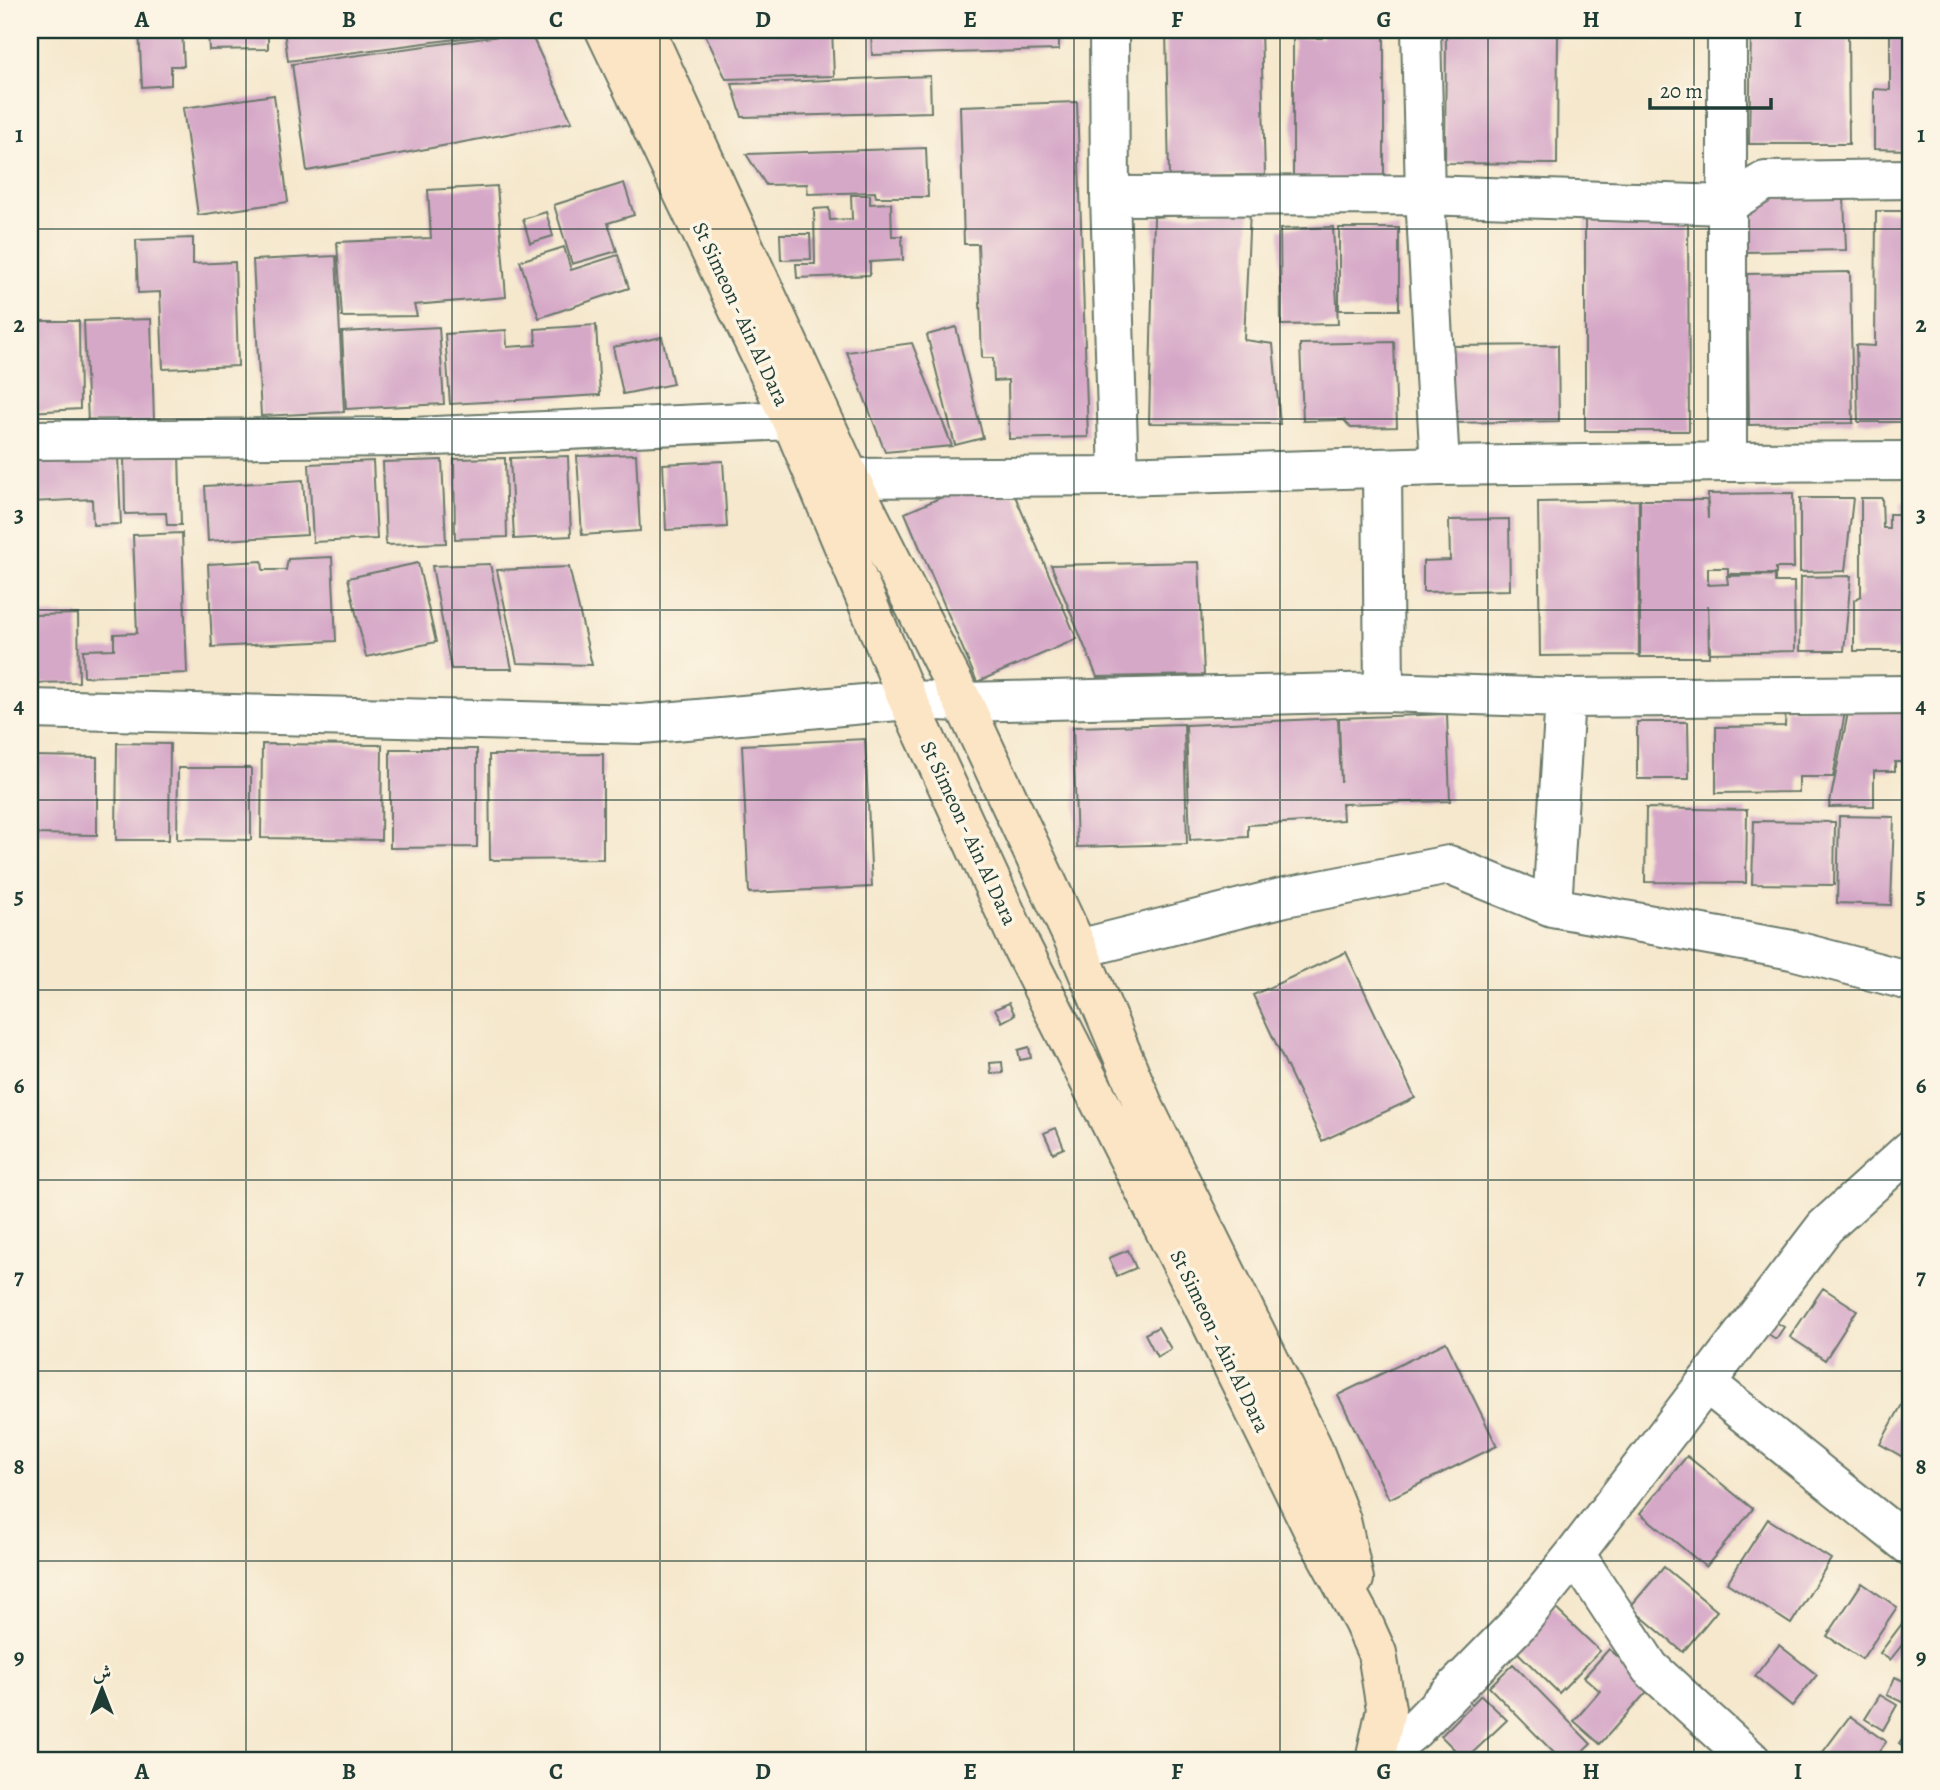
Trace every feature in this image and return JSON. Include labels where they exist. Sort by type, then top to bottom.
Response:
[{"type":"main road","name":"St Simeon - Ain Al Dara","points":[[605,30],[791,420],[908,700],[1021,946],[1377,1653],[1386,1709],[1376,1760]]},
{"type":"main road","name":"St Simeon - Ain Al Dara","points":[[645,30],[850,478],[963,702],[1078,949],[1144,1109],[1311,1444],[1341,1520],[1363,1622]]},
{"type":"street","points":[[1110,30],[1110,196],[1119,476]]},
{"type":"street","points":[[1421,30],[1425,195],[1440,466]]},
{"type":"street","points":[[1727,30],[1727,462]]},
{"type":"street","points":[[1110,196],[1425,195],[1726,205],[1765,181],[1910,178]]},
{"type":"street","points":[[30,440],[413,438],[791,420]]},
{"type":"street","points":[[850,478],[1119,476],[1440,466],[1910,461]]},
{"type":"street","points":[[1382,469],[1384,692]]},
{"type":"street","points":[[30,709],[642,724],[908,700],[963,702],[1384,692],[1565,698],[1910,695]]},
{"type":"street","points":[[1552,907],[1565,698]]},
{"type":"street","points":[[1078,949],[1285,897],[1449,864],[1552,907],[1793,950],[1910,981]]},
{"type":"street","points":[[1376,1760],[1414,1730],[1519,1623],[1575,1554],[1825,1227],[1910,1150]]},
{"type":"street","points":[[1706,1383],[1910,1546]]},
{"type":"street","points":[[1575,1554],[1650,1668],[1751,1760]]},
{"type":"building","points":[[139,30],[182,30],[184,66],[171,66],[171,85],[142,87]]},
{"type":"building","points":[[208,30],[268,30],[268,49],[209,50]]},
{"type":"building","points":[[284,30],[516,30],[516,31],[288,61]]},
{"type":"building","points":[[703,30],[832,30],[834,76],[726,79]]},
{"type":"building","points":[[871,30],[1059,30],[1059,50],[872,55]]},
{"type":"building","points":[[1166,30],[1261,30],[1265,175],[1169,176]]},
{"type":"building","points":[[1322,30],[1384,30],[1384,179],[1293,179],[1293,38],[1322,38]]},
{"type":"building","points":[[1446,30],[1558,30],[1557,164],[1445,163]]},
{"type":"building","points":[[1751,30],[1848,30],[1849,144],[1749,144]]},
{"type":"building","points":[[1890,30],[1910,30],[1910,159],[1907,159],[1907,150],[1874,149],[1874,89],[1890,90]]},
{"type":"building","points":[[530,32],[572,122],[307,171],[292,64]]},
{"type":"building","points":[[930,76],[931,112],[742,117],[732,84]]},
{"type":"building","points":[[274,95],[288,202],[198,215],[183,108]]},
{"type":"building","points":[[1077,102],[1088,437],[1009,439],[1008,380],[994,381],[993,358],[982,358],[978,244],[964,244],[960,106]]},
{"type":"building","points":[[926,148],[928,197],[876,197],[875,192],[808,194],[807,184],[766,185],[746,154]]},
{"type":"building","points":[[624,183],[634,215],[608,223],[617,251],[572,264],[554,205]]},
{"type":"building","points":[[497,186],[506,297],[414,305],[417,316],[342,317],[337,242],[431,238],[428,190]]},
{"type":"building","points":[[851,195],[870,195],[870,204],[891,203],[892,236],[902,236],[903,260],[870,262],[870,275],[797,278],[796,264],[815,264],[814,209],[829,208],[830,220],[852,219]]},
{"type":"building","points":[[1844,197],[1846,250],[1744,252],[1743,198]]},
{"type":"building","points":[[1250,210],[1244,340],[1273,344],[1280,424],[1149,423],[1154,217]]},
{"type":"building","points":[[1876,211],[1910,211],[1910,422],[1858,422],[1856,345],[1875,346]]},
{"type":"building","points":[[546,212],[553,236],[530,243],[523,219]]},
{"type":"building","points":[[1585,214],[1688,214],[1689,431],[1585,431]]},
{"type":"building","points":[[1333,227],[1338,324],[1281,325],[1280,229]]},
{"type":"building","points":[[1339,228],[1399,228],[1399,310],[1339,310]]},
{"type":"building","points":[[780,234],[810,234],[811,259],[781,260]]},
{"type":"building","points":[[193,238],[193,264],[235,262],[238,366],[163,369],[160,292],[138,293],[136,240]]},
{"type":"building","points":[[564,247],[571,270],[618,255],[629,288],[539,318],[520,261]]},
{"type":"building","points":[[336,256],[344,412],[261,416],[253,260]]},
{"type":"building","points":[[1850,272],[1853,423],[1749,425],[1747,274]]},
{"type":"building","points":[[151,319],[154,422],[88,424],[84,321]]},
{"type":"building","points":[[30,321],[79,321],[80,409],[30,412]]},
{"type":"building","points":[[596,325],[600,395],[450,404],[445,334],[506,330],[507,347],[536,345],[535,329]]},
{"type":"building","points":[[439,327],[444,404],[346,409],[342,332]]},
{"type":"building","points":[[956,327],[983,438],[955,445],[927,335]]},
{"type":"building","points":[[662,337],[673,384],[623,394],[613,347]]},
{"type":"building","points":[[1394,342],[1397,427],[1351,428],[1344,420],[1303,421],[1300,344]]},
{"type":"building","points":[[912,343],[952,446],[885,452],[847,352]]},
{"type":"building","points":[[1558,345],[1559,421],[1450,423],[1450,346]]},
{"type":"building","points":[[179,454],[181,525],[167,525],[166,513],[125,514],[124,456]]},
{"type":"building","points":[[636,454],[640,531],[582,535],[577,456]]},
{"type":"building","points":[[118,456],[121,524],[93,525],[92,499],[31,502],[30,460]]},
{"type":"building","points":[[568,456],[571,536],[514,539],[510,458]]},
{"type":"building","points":[[505,458],[507,537],[455,539],[454,459]]},
{"type":"building","points":[[442,460],[446,543],[386,545],[383,462]]},
{"type":"building","points":[[373,461],[377,539],[313,542],[309,464]]},
{"type":"building","points":[[723,461],[727,527],[666,530],[663,464]]},
{"type":"building","points":[[303,480],[307,535],[208,541],[205,486]]},
{"type":"building","points":[[956,491],[1015,496],[1077,639],[977,682],[905,513]]},
{"type":"building","points":[[1793,493],[1794,568],[1776,568],[1776,574],[1728,574],[1728,568],[1708,568],[1708,585],[1728,584],[1727,576],[1775,575],[1775,582],[1794,582],[1795,651],[1710,653],[1708,605],[1709,657],[1640,657],[1640,500],[1707,500],[1708,519],[1708,494]]},
{"type":"building","points":[[1800,498],[1853,498],[1845,571],[1800,572]]},
{"type":"building","points":[[1861,498],[1882,498],[1883,528],[1889,528],[1889,514],[1901,514],[1901,502],[1910,502],[1910,651],[1854,651],[1854,600],[1861,596]]},
{"type":"building","points":[[1639,500],[1639,655],[1540,656],[1538,502]]},
{"type":"building","points":[[1509,519],[1510,590],[1423,592],[1423,561],[1450,560],[1449,520]]},
{"type":"building","points":[[182,533],[187,673],[84,677],[83,650],[114,649],[114,634],[137,633],[133,535]]},
{"type":"building","points":[[332,557],[336,641],[212,647],[208,564],[262,561],[263,570],[286,570],[288,559]]},
{"type":"building","points":[[1199,562],[1204,675],[1097,677],[1051,565]]},
{"type":"building","points":[[418,563],[436,642],[366,657],[348,578]]},
{"type":"building","points":[[490,564],[512,669],[451,669],[432,566]]},
{"type":"building","points":[[569,567],[592,665],[517,663],[497,570]]},
{"type":"building","points":[[1851,576],[1844,651],[1800,651],[1801,577]]},
{"type":"building","points":[[78,614],[79,682],[34,683],[33,615]]},
{"type":"building","points":[[1846,707],[1833,777],[1799,777],[1799,792],[1716,793],[1716,727],[1785,726],[1786,708]]},
{"type":"building","points":[[1849,708],[1910,708],[1910,762],[1895,762],[1895,771],[1874,771],[1874,806],[1829,807]]},
{"type":"building","points":[[1447,714],[1450,801],[1342,804],[1343,820],[1248,825],[1248,837],[1190,840],[1186,725],[1338,718],[1341,782],[1339,718]]},
{"type":"building","points":[[1637,722],[1688,722],[1689,779],[1637,779]]},
{"type":"building","points":[[1184,724],[1187,844],[1077,847],[1073,727]]},
{"type":"building","points":[[865,739],[872,887],[749,893],[742,745]]},
{"type":"building","points":[[117,743],[170,744],[169,840],[116,840]]},
{"type":"building","points":[[262,744],[382,745],[381,840],[261,838]]},
{"type":"building","points":[[390,749],[477,749],[477,847],[390,848]]},
{"type":"building","points":[[603,754],[603,859],[490,860],[489,755]]},
{"type":"building","points":[[30,756],[97,757],[97,835],[30,834]]},
{"type":"building","points":[[178,768],[251,768],[251,840],[177,839]]},
{"type":"building","points":[[1646,808],[1747,810],[1746,883],[1645,882]]},
{"type":"building","points":[[1839,816],[1894,817],[1891,905],[1837,903]]},
{"type":"building","points":[[1754,821],[1835,822],[1834,885],[1752,884]]},
{"type":"building","points":[[1346,952],[1415,1098],[1322,1141],[1253,995]]},
{"type":"building","points":[[1009,1003],[1015,1015],[1002,1022],[995,1009]]},
{"type":"building","points":[[1029,1047],[1031,1058],[1020,1060],[1018,1050]]},
{"type":"building","points":[[1002,1062],[1003,1073],[991,1074],[990,1063]]},
{"type":"building","points":[[1056,1128],[1064,1148],[1053,1153],[1044,1133]]},
{"type":"building","points":[[1128,1250],[1136,1268],[1117,1276],[1109,1258]]},
{"type":"building","points":[[1823,1288],[1857,1310],[1825,1360],[1790,1337]]},
{"type":"building","points":[[1764,1315],[1784,1327],[1776,1339],[1757,1327]]},
{"type":"building","points":[[1158,1327],[1171,1349],[1157,1357],[1145,1334]]},
{"type":"building","points":[[1446,1342],[1497,1446],[1389,1499],[1338,1395]]},
{"type":"building","points":[[1910,1390],[1910,1461],[1880,1444]]},
{"type":"building","points":[[1687,1456],[1753,1509],[1706,1567],[1640,1513]]},
{"type":"building","points":[[1768,1519],[1831,1559],[1791,1624],[1727,1583]]},
{"type":"building","points":[[1664,1567],[1717,1611],[1683,1652],[1630,1607]]},
{"type":"building","points":[[1862,1583],[1897,1607],[1862,1659],[1827,1636]]},
{"type":"building","points":[[1553,1606],[1600,1651],[1559,1693],[1513,1648]]},
{"type":"building","points":[[1904,1621],[1910,1626],[1910,1651],[1902,1645],[1890,1660],[1880,1653]]},
{"type":"building","points":[[1779,1645],[1817,1675],[1792,1706],[1755,1676]]},
{"type":"building","points":[[1609,1649],[1652,1686],[1600,1744],[1574,1721],[1600,1691],[1584,1677]]},
{"type":"building","points":[[1513,1664],[1591,1744],[1574,1760],[1561,1760],[1489,1687]]},
{"type":"building","points":[[1895,1677],[1910,1684],[1910,1696],[1906,1704],[1887,1695]]},
{"type":"building","points":[[1481,1695],[1507,1720],[1465,1760],[1441,1736]]},
{"type":"building","points":[[1880,1695],[1897,1705],[1883,1730],[1865,1719]]},
{"type":"building","points":[[1850,1716],[1886,1742],[1873,1760],[1817,1760]]},
{"type":"building","points":[[1910,1728],[1910,1751],[1899,1743]]}]
